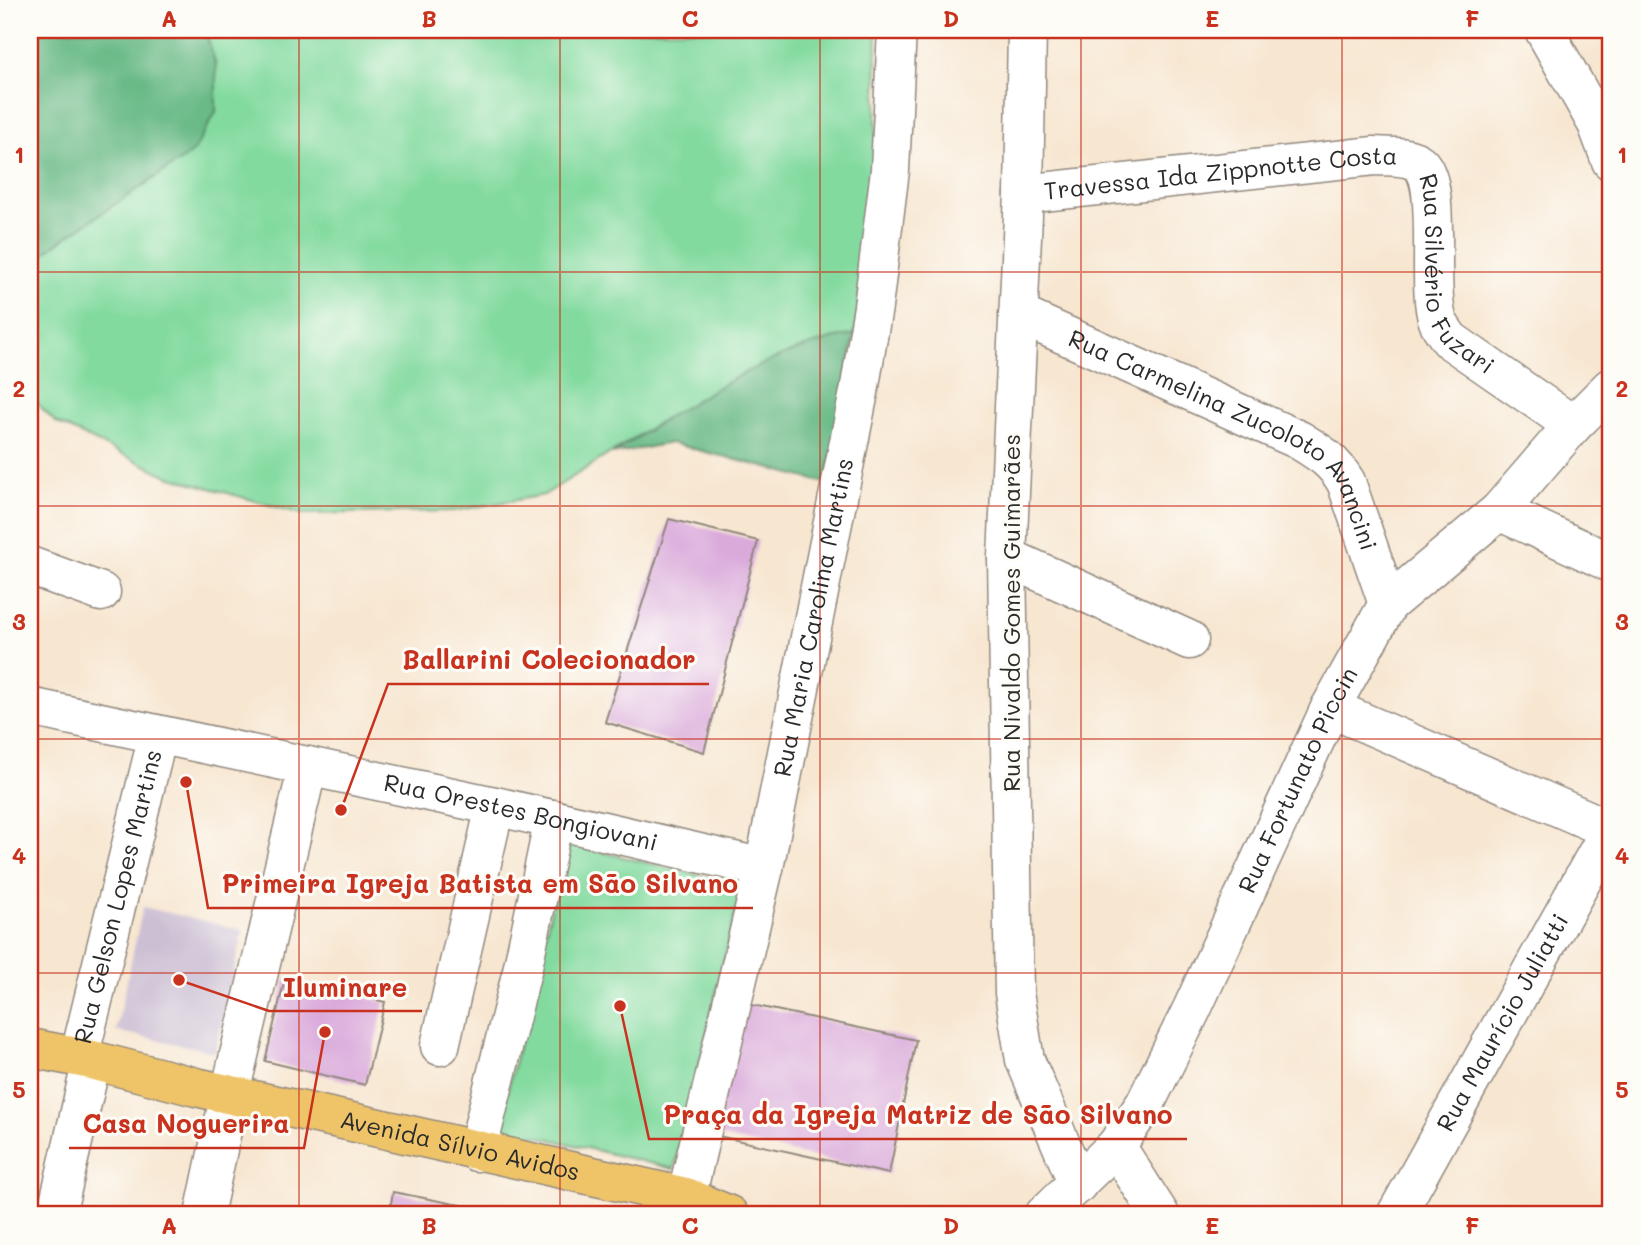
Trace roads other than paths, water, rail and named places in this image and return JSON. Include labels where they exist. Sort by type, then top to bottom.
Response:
[{"type":"main road","name":"Avenida Sílvio Avidos","points":[[30,1048],[478,1152],[684,1206],[729,1215]]},
{"type":"street","name":"Rua Maria Carolina Martins","points":[[684,1206],[764,868],[830,541],[873,307],[890,170],[897,30]]},
{"type":"street","name":"Rua Nivaldo Gomes Guimarães","points":[[1027,30],[1024,194],[1007,557],[1016,1005],[1025,1060],[1078,1184]]},
{"type":"street","points":[[1544,30],[1604,122],[1611,161]]},
{"type":"street","name":"Travessa Ida Zippnotte Costa","points":[[1024,194],[1374,156],[1418,162]]},
{"type":"street","name":"Rua Silvério Fuzari","points":[[1418,162],[1428,173],[1432,201],[1433,273],[1438,320],[1450,340],[1573,425]]},
{"type":"street","name":"Rua Carmelina Zucoloto Avancini","points":[[1018,314],[1299,440],[1324,455],[1337,466],[1346,482],[1388,604]]},
{"type":"street","name":"Rua Fortunato Piccin","points":[[1044,1215],[1115,1146],[1145,1104],[1192,1009],[1329,708],[1388,604],[1499,511],[1573,425],[1611,387]]},
{"type":"street","points":[[1499,511],[1611,563]]},
{"type":"street","points":[[1007,557],[1189,640]]},
{"type":"street","points":[[30,566],[101,592]]},
{"type":"street","name":"Rua Orestes Bongiovani","points":[[30,707],[495,806],[764,868]]},
{"type":"street","points":[[1329,708],[1610,830]]},
{"type":"street","name":"Rua Gelson Lopes Martins","points":[[55,1215],[85,1059],[159,735]]},
{"type":"street","points":[[204,1215],[230,1093],[308,766]]},
{"type":"street","points":[[440,1046],[495,806]]},
{"type":"street","points":[[478,1152],[523,971],[554,819]]},
{"type":"street","name":"Rua Maurício Juliatti","points":[[1396,1215],[1610,830]]},
{"type":"street","points":[[1115,1146],[1160,1215]]},
{"type":"place","name":"Primeira Igreja Batista em São Silvano","points":[[186,782]]},
{"type":"place","name":"Ballarini Colecionador","points":[[341,810]]},
{"type":"place","name":"Iluminare","points":[[179,980]]},
{"type":"place","name":"Praça da Igreja Matriz de São Silvano","points":[[620,1006]]},
{"type":"place","name":"Casa Noguerira","points":[[325,1032]]}]
